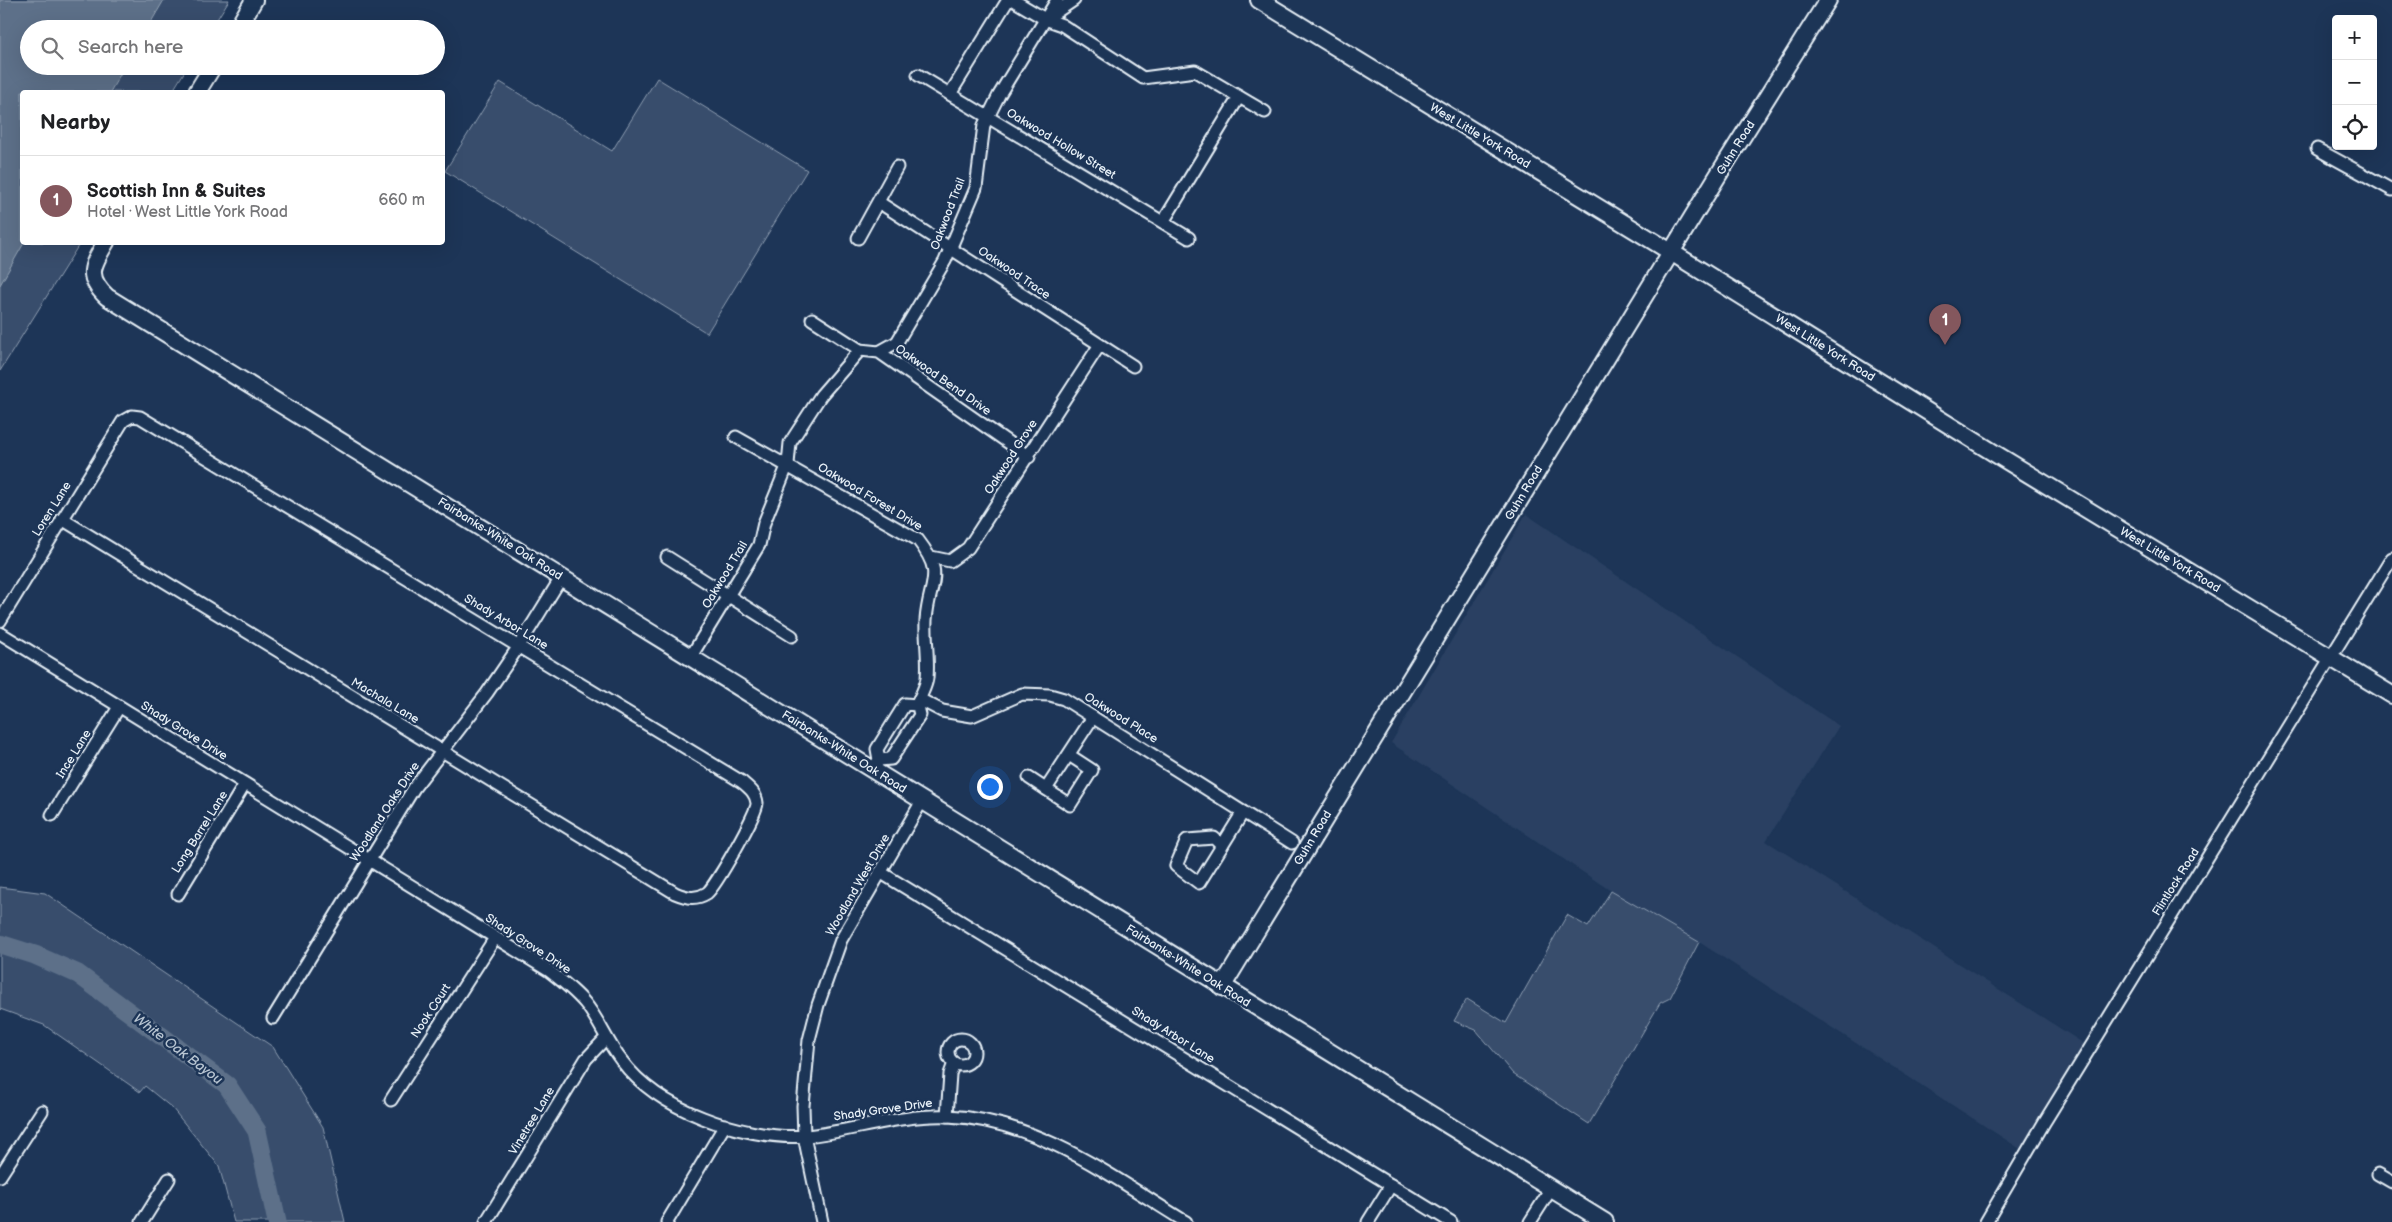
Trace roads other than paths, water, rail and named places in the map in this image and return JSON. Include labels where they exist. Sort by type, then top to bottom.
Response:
[{"type":"street","points":[[242,20],[254,0]]},
{"type":"street","points":[[950,94],[1008,0]]},
{"type":"street","points":[[1012,0],[1045,19],[1062,25],[1144,78],[1195,71],[1265,112]]},
{"type":"street","name":"Oakwood Trail","points":[[878,352],[897,342],[945,261],[976,188],[984,125],[1057,0]]},
{"type":"street","name":"Oakwood Trail","points":[[1045,19],[1074,0]]},
{"type":"street","name":"West Little York Road","points":[[1258,0],[1671,252],[1994,453],[2392,695]]},
{"type":"street","name":"Guhn Road","points":[[1222,987],[1671,252],[1828,0]]},
{"type":"street","points":[[198,90],[208,75]]},
{"type":"street","name":"Oakwood Hollow Street","points":[[918,75],[1189,238]]},
{"type":"street","points":[[1163,222],[1239,97]]},
{"type":"street","points":[[2317,149],[2392,190]]},
{"type":"street","points":[[858,238],[880,203],[897,167]]},
{"type":"street","name":"Oakwood Trace","points":[[880,203],[1099,346],[1133,366]]},
{"type":"street","name":"Fairbanks-White Oak Road","points":[[104,245],[94,261],[91,275],[97,288],[107,297],[690,658],[876,765],[922,801],[1605,1222]]},
{"type":"street","name":"Oakwood Bend Drive","points":[[812,319],[860,350],[878,352],[1029,457]]},
{"type":"street","name":"Oakwood Grove","points":[[931,557],[950,561],[968,548],[1029,457],[1099,346]]},
{"type":"street","name":"Oakwood Trail","points":[[690,658],[759,545],[764,523],[788,464],[790,442],[809,411],[860,350]]},
{"type":"street","name":"Loren Lane","points":[[0,620],[123,421],[132,416]]},
{"type":"street","name":"Shady Arbor Lane","points":[[132,416],[148,421],[742,782],[755,796],[757,804],[753,819],[710,890],[697,898]]},
{"type":"street","name":"Oakwood Forest Drive","points":[[736,437],[788,464],[918,540],[931,557]]},
{"type":"street","name":"Machala Lane","points":[[62,519],[675,893],[689,898],[697,898]]},
{"type":"street","points":[[666,557],[792,636]]},
{"type":"street","points":[[918,702],[906,704],[877,749],[876,765],[891,759],[920,715],[918,702],[927,679],[926,619],[935,575],[931,557]]},
{"type":"street","name":"Flintlock Road","points":[[1986,1222],[2045,1121],[2392,558]]},
{"type":"street","name":"Woodland Oaks Drive","points":[[273,1018],[414,788],[520,646],[561,578]]},
{"type":"street","name":"Shady Grove Drive","points":[[0,634],[548,970],[584,1002],[606,1038],[629,1070],[653,1092],[702,1118],[725,1125],[770,1134],[804,1136],[903,1119],[946,1116],[994,1122],[1040,1137],[1085,1160],[1186,1222]]},
{"type":"street","name":"Oakwood Place","points":[[918,702],[942,711],[972,716],[1022,694],[1050,695],[1064,699],[1292,843]]},
{"type":"street","name":"Ince Lane","points":[[52,815],[119,707]]},
{"type":"street","points":[[1046,789],[1093,717]]},
{"type":"street","points":[[1029,778],[1070,805],[1092,770],[1069,755]]},
{"type":"street","name":"Long Barrel Lane","points":[[178,894],[245,784]]},
{"type":"street","name":"Woodland West Drive","points":[[822,1222],[804,1136],[805,1075],[809,1040],[818,1005],[841,940],[922,801]]},
{"type":"street","points":[[1222,846],[1244,812]]},
{"type":"street","name":"Shady Arbor Lane","points":[[880,872],[1451,1222]]},
{"type":"street","name":"Nook Court","points":[[390,1100],[495,938]]},
{"type":"street","name":"Vinetree Lane","points":[[486,1222],[586,1059],[606,1038]]},
{"type":"street","points":[[946,1116],[950,1074],[954,1063]]},
{"type":"street","points":[[0,1176],[42,1111]]},
{"type":"street","points":[[667,1222],[725,1125]]},
{"type":"street","points":[[2378,1174],[2392,1182]]},
{"type":"street","points":[[142,1222],[169,1179]]},
{"type":"street","points":[[1368,1222],[1391,1185]]},
{"type":"street","points":[[1530,1222],[1551,1188]]},
{"type":"waterway","name":"White Oak Bayou","points":[[0,944],[35,955],[78,974],[227,1085],[257,1131],[277,1222]]},
{"type":"place","name":"Scottish Inn & Suites","points":[[1945,345]]}]
